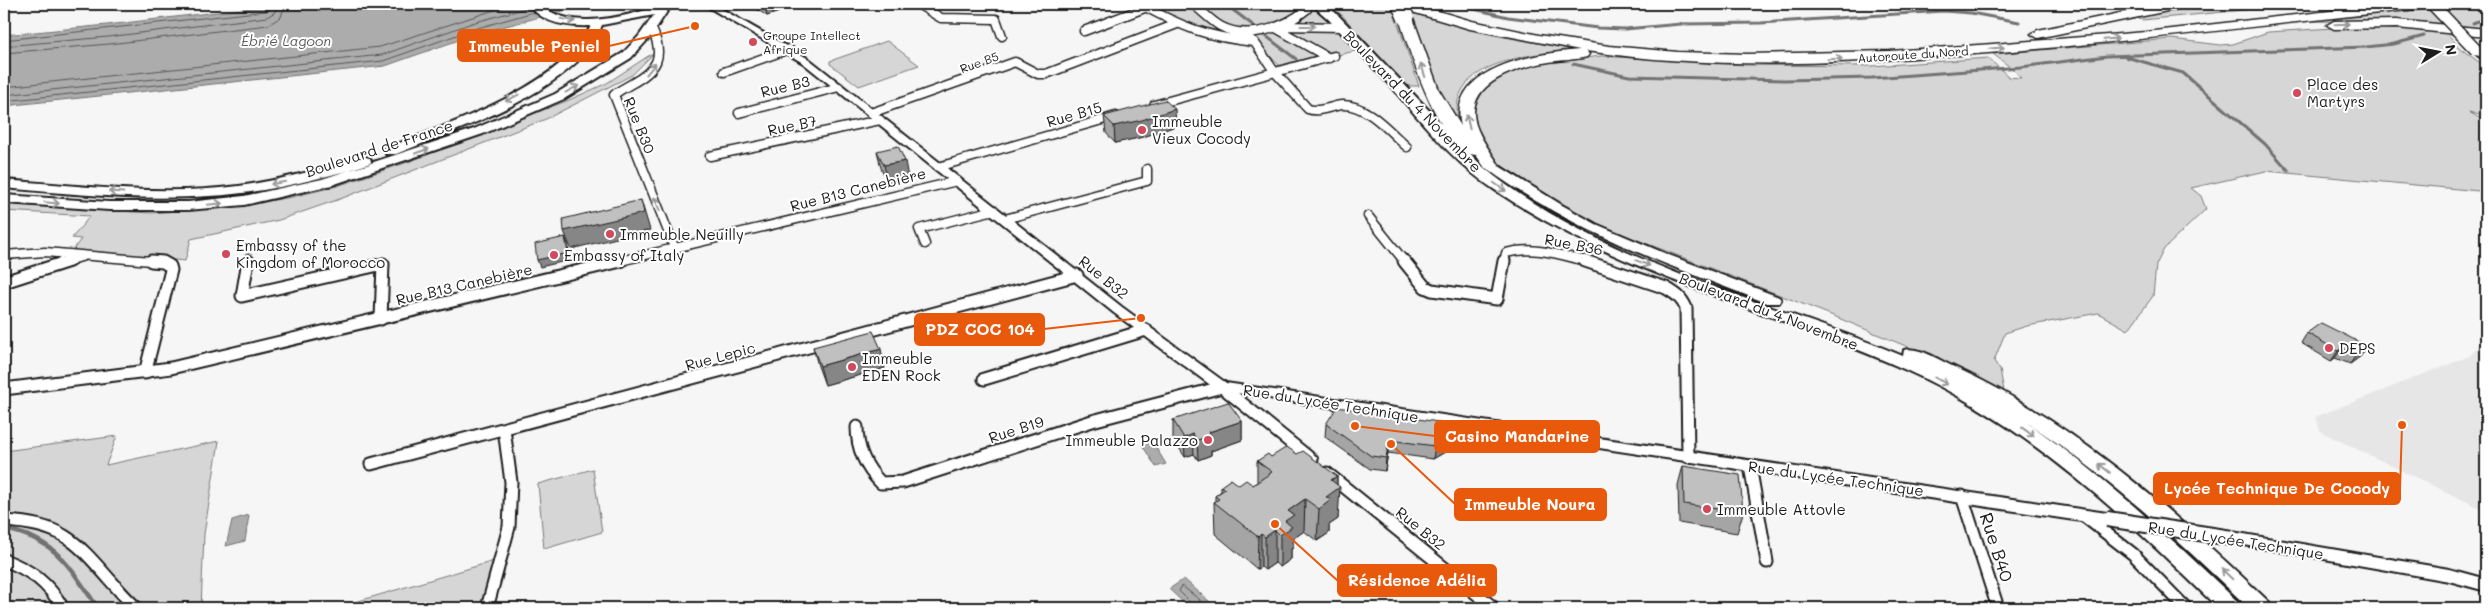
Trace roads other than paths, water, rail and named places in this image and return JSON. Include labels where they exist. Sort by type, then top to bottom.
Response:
[{"type":"highway","points":[[1400,4],[1428,86],[1438,107],[1467,144],[1491,165]]},
{"type":"highway","name":"Autoroute du Nord","points":[[1400,4],[1527,37],[1643,54],[1754,60],[1843,59],[2063,44],[2431,4]]},
{"type":"highway","name":"Autoroute du Nord","points":[[1427,4],[1497,22],[1590,39],[1712,51],[1866,47],[2038,34],[2354,4]]},
{"type":"highway","points":[[2038,34],[2182,4]]},
{"type":"highway","points":[[2206,29],[2397,24],[2486,33]]},
{"type":"highway","points":[[1491,165],[1472,134],[1466,112],[1473,94],[1493,75],[1523,62],[1557,55],[1643,54]]},
{"type":"main road","points":[[534,4],[542,12],[550,16],[575,21],[598,22],[627,18],[669,6]]},
{"type":"main road","name":"Boulevard du 4 Novembre","points":[[1318,4],[1343,27],[1453,146],[1484,175],[1516,198],[1548,218],[1632,259],[1914,367],[1987,405],[2068,461],[2122,505],[2231,608]]},
{"type":"main road","name":"Boulevard de France","points":[[4,199],[124,207],[170,207],[248,200],[300,191],[345,179],[517,117],[584,83],[634,49],[669,6]]},
{"type":"main road","name":"Boulevard de France","points":[[4,184],[182,194],[218,192],[283,182],[349,166],[420,140],[495,106],[546,80],[576,58],[588,44],[598,22]]},
{"type":"main road","name":"Boulevard du 4 Novembre","points":[[1491,165],[1528,193],[1593,228],[1639,249],[1920,358],[1999,398],[2074,444],[2146,500],[2205,552],[2262,608]]},
{"type":"street","name":"Rue B32","points":[[706,4],[789,49],[1146,330],[1222,387],[1494,608]]},
{"type":"street","points":[[918,4],[941,18],[977,17],[996,20],[1000,23],[1002,36]]},
{"type":"street","points":[[1193,4],[1216,24],[1242,33],[1255,42],[1274,71],[1310,110],[1344,105],[1356,108],[1377,120],[1407,147]]},
{"type":"street","points":[[1273,27],[1302,15],[1307,9],[1308,4]]},
{"type":"street","points":[[2431,4],[2486,58]]},
{"type":"street","points":[[1084,31],[1144,6],[1178,24],[1219,38],[1255,42]]},
{"type":"street","name":"Rue B5","points":[[870,113],[1010,63],[1019,63],[1038,74],[1046,74],[1178,24]]},
{"type":"street","points":[[1242,33],[1273,27],[1343,27]]},
{"type":"street","points":[[1149,107],[1274,71],[1331,57],[1273,27]]},
{"type":"street","name":"Rue B30","points":[[652,29],[661,50],[652,70],[614,95],[675,249]]},
{"type":"street","points":[[724,72],[789,49]]},
{"type":"street","name":"Rue B3","points":[[738,113],[838,87]]},
{"type":"street","name":"Rue B15","points":[[938,167],[1121,115]]},
{"type":"street","name":"Rue B7","points":[[710,156],[880,120]]},
{"type":"street","points":[[1005,219],[1147,181],[1147,169]]},
{"type":"street","name":"Rue B13 Canebière","points":[[4,389],[145,373],[381,319],[957,181]]},
{"type":"street","points":[[924,244],[919,229],[994,210]]},
{"type":"street","name":"Rue B36","points":[[1368,216],[1420,282],[1432,290],[1497,299],[1506,253],[1514,249],[1569,256],[1606,266],[1678,295],[1686,308],[1688,457]]},
{"type":"street","points":[[4,255],[45,252],[163,262],[170,266],[171,270],[145,373]]},
{"type":"street","points":[[4,282],[86,255]]},
{"type":"street","points":[[248,261],[242,296],[383,264],[381,319]]},
{"type":"street","name":"Rue Lepic","points":[[370,464],[1077,275]]},
{"type":"street","points":[[984,379],[1146,330]]},
{"type":"street","name":"Rue du Lycée Technique","points":[[1222,387],[2081,514],[2449,575]]},
{"type":"street","name":"Rue B19","points":[[857,427],[857,440],[869,468],[882,483],[891,484],[903,482],[1092,421],[1222,387]]},
{"type":"street","points":[[487,608],[509,526],[511,482],[504,429]]},
{"type":"street","points":[[1750,466],[1767,562]]},
{"type":"street","name":"Rue B40","points":[[1962,496],[1998,608]]},
{"type":"street","points":[[2081,514],[2133,554],[2186,608]]},
{"type":"street","points":[[4,521],[30,522],[57,528],[85,551],[137,608]]},
{"type":"street","points":[[4,560],[32,571],[52,587],[63,608]]},
{"type":"street","points":[[2449,575],[2486,576]]},
{"type":"street","points":[[2449,575],[2486,585]]},
{"type":"water","name":"Ébrié Lagoon","points":[[285,4],[589,4],[476,34],[385,66],[4,106],[4,35]]},
{"type":"water","points":[[1152,441],[1166,464],[1156,467],[1142,445]]},
{"type":"water","points":[[249,515],[245,541],[226,546],[232,520]]},
{"type":"water","points":[[1184,579],[1210,602],[1201,608],[1189,608],[1169,589]]},
{"type":"waterway","points":[[1225,4],[1254,26]]},
{"type":"waterway","points":[[1453,4],[1508,17],[1598,28],[1625,29],[1681,24],[1761,23],[1943,11],[1971,13],[2019,22]]},
{"type":"waterway","points":[[2473,23],[2486,18]]},
{"type":"waterway","points":[[1262,33],[1296,59]]},
{"type":"waterway","points":[[1573,64],[1629,76],[1785,80],[1872,78],[2021,67],[2107,56],[2366,47],[2394,44],[2424,36]]},
{"type":"waterway","points":[[2126,57],[2183,73],[2265,144],[2289,171]]},
{"type":"waterway","points":[[4,529],[37,540],[60,557],[98,608]]},
{"type":"place","name":"Immeuble Peniel","points":[[695,26]]},
{"type":"place","name":"Groupe Intellect Afrique","points":[[753,42]]},
{"type":"place","name":"Place des Martyrs","points":[[2297,93]]},
{"type":"place","name":"Immeuble Vieux Cocody","points":[[1142,130]]},
{"type":"place","name":"Immeuble Neuilly","points":[[610,234]]},
{"type":"place","name":"Embassy of the Kingdom of Morocco","points":[[226,254]]},
{"type":"place","name":"Embassy of Italy","points":[[554,255]]},
{"type":"place","name":"PDZ COC 104","points":[[1141,318]]},
{"type":"place","name":"DEPS","points":[[2329,348]]},
{"type":"place","name":"Immeuble EDEN Rock","points":[[852,367]]},
{"type":"place","name":"Lycée Technique De Cocody","points":[[2402,425]]},
{"type":"place","name":"Casino Mandarine","points":[[1355,426]]},
{"type":"place","name":"Immeuble Palazzo","points":[[1208,440]]},
{"type":"place","name":"Immeuble Noura","points":[[1391,444]]},
{"type":"place","name":"Immeuble Attovle","points":[[1707,509]]},
{"type":"place","name":"Résidence Adélia","points":[[1275,524]]}]
